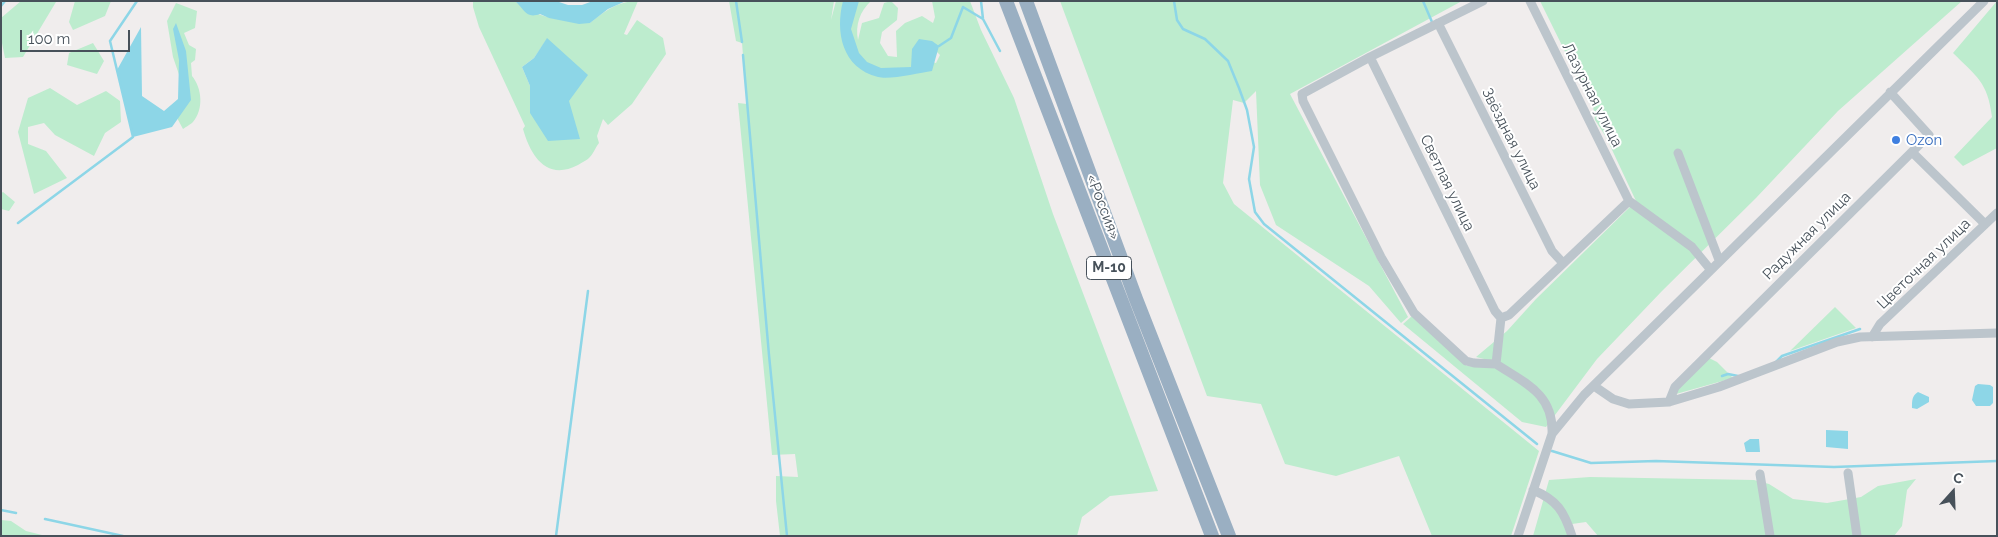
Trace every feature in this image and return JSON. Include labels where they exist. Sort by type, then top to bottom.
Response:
[{"type":"highway","name":"«Россия»","points":[[1006,1],[1212,536]]},
{"type":"highway","name":"«Россия»","points":[[1026,1],[1136,299],[1230,536]]},
{"type":"street","points":[[1483,1],[1302,94],[1377,249],[1414,313],[1466,361],[1474,364],[1496,364],[1539,394],[1548,405],[1553,422],[1552,434],[1518,536]]},
{"type":"street","name":"Лазурная улица","points":[[1530,1],[1629,200]]},
{"type":"street","points":[[1552,434],[1584,396],[1710,269],[1984,1]]},
{"type":"street","name":"Звёздная улица","points":[[1438,24],[1552,251],[1563,263]]},
{"type":"street","name":"Светлая улица","points":[[1370,58],[1495,311],[1502,318]]},
{"type":"street","name":"Радужная улица","points":[[1669,402],[1675,387],[1929,135],[1890,92]]},
{"type":"street","points":[[1912,152],[1985,224]]},
{"type":"street","points":[[1678,153],[1720,260]]},
{"type":"street","points":[[1496,364],[1502,318],[1509,315],[1629,200],[1692,247],[1710,269]]},
{"type":"street","name":"Цветочная улица","points":[[1872,337],[1880,324],[1997,213]]},
{"type":"street","points":[[1594,386],[1613,399],[1629,404],[1669,402],[1719,387],[1837,342],[1860,337],[1997,333]]},
{"type":"street","points":[[1848,473],[1857,536]]},
{"type":"street","points":[[1760,474],[1770,536]]},
{"type":"street","points":[[1533,490],[1548,496],[1557,503],[1568,522],[1572,536]]},
{"type":"green space","points":[[21,1],[56,2],[23,57],[5,58],[1,38],[1,18]]},
{"type":"green space","points":[[75,1],[111,1],[105,16],[73,30],[69,22]]},
{"type":"green space","points":[[473,1],[515,1],[532,12],[541,15],[590,23],[618,5],[638,1],[624,34],[627,35],[637,20],[663,38],[666,54],[632,104],[608,125],[603,119],[597,136],[599,143],[590,157],[578,165],[557,170],[542,164],[531,149],[523,129],[525,126],[479,27]],"holes":[[[547,39],[530,113],[530,86],[522,67],[534,58]]]},
{"type":"green space","points":[[729,1],[834,1],[831,20],[836,1],[871,1],[859,19],[857,29],[858,40],[862,23],[879,18],[884,3],[891,1],[898,8],[897,20],[882,32],[880,43],[888,56],[897,57],[896,31],[905,23],[922,16],[933,23],[935,17],[932,1],[970,1],[981,30],[1014,98],[1053,214],[1158,491],[1110,496],[1082,517],[1077,536],[780,536],[776,501],[776,476],[798,477],[795,454],[772,455],[738,103],[747,104],[742,43],[736,41]],"holes":[[[933,48],[940,55],[936,63],[921,59]]]},
{"type":"green space","points":[[1060,1],[1462,1],[1290,94],[1408,317],[1401,323],[1369,286],[1276,225],[1260,185],[1256,91],[1244,103],[1233,100],[1223,183],[1234,204],[1539,451],[1511,536],[1432,536],[1399,456],[1336,476],[1285,464],[1261,404],[1207,396]]},
{"type":"green space","points":[[1540,1],[1962,1],[1838,111],[1756,198],[1662,291],[1597,359],[1546,427],[1522,422],[1403,324],[1412,316],[1467,366],[1490,367],[1488,360],[1476,357],[1507,331],[1536,299],[1636,201],[1606,137],[1595,120],[1592,99],[1586,94]]},
{"type":"green space","points":[[1997,1],[1997,148],[1963,166],[1954,157],[1992,117],[1987,95],[1980,80],[1953,53]]},
{"type":"green space","points":[[176,3],[197,11],[195,28],[184,33],[189,45],[196,49],[195,60],[191,63],[192,76],[200,92],[200,105],[197,117],[183,129],[176,116],[186,95],[173,57],[167,21]]},
{"type":"green space","points":[[93,43],[104,61],[97,74],[67,65],[69,53]]},
{"type":"green space","points":[[50,88],[77,105],[106,91],[120,101],[121,122],[105,133],[94,156],[55,135],[44,123],[28,127],[28,144],[46,151],[67,178],[34,194],[18,132],[28,98]]},
{"type":"green space","points":[[3,192],[15,202],[9,211],[1,209],[1,193]]},
{"type":"green space","points":[[1835,307],[1856,328],[1790,351]]},
{"type":"green space","points":[[1709,358],[1717,362],[1733,378],[1676,394],[1678,387]]},
{"type":"green space","points":[[1590,477],[1754,480],[1769,484],[1793,499],[1827,503],[1861,497],[1878,486],[1916,479],[1907,490],[1902,526],[1894,536],[1598,536],[1586,522],[1572,524],[1568,536],[1533,536],[1549,480]]},
{"type":"green space","points":[[1,520],[11,521],[26,531],[46,536],[1,536]]},
{"type":"water","points":[[515,1],[556,1],[568,5],[582,5],[593,1],[626,1],[608,9],[590,23],[579,24],[549,18],[540,14],[529,14]]},
{"type":"water","points":[[843,1],[859,1],[851,29],[859,53],[867,62],[881,68],[911,67],[912,49],[919,39],[932,41],[939,46],[932,71],[883,78],[856,66],[844,47],[841,36],[840,25]]},
{"type":"water","points":[[176,23],[186,51],[191,100],[172,127],[133,137],[117,70],[141,27],[142,96],[164,111],[178,99],[179,60],[173,29]]},
{"type":"water","points":[[547,38],[588,75],[569,101],[580,139],[548,141],[530,113],[530,86],[522,67],[534,58]]},
{"type":"water","points":[[1978,384],[1993,387],[1993,403],[1990,406],[1976,406],[1972,400],[1975,386]]},
{"type":"water","points":[[1918,392],[1929,397],[1929,402],[1917,409],[1912,408],[1913,398]]},
{"type":"water","points":[[1826,430],[1848,431],[1848,449],[1826,447]]},
{"type":"water","points":[[1750,439],[1759,439],[1760,452],[1746,452],[1744,443]]},
{"type":"waterway","points":[[1,6],[5,1]]},
{"type":"waterway","points":[[18,223],[133,137],[110,41],[137,1]]},
{"type":"waterway","points":[[736,1],[742,42]]},
{"type":"waterway","points":[[981,1],[983,19],[1000,51]]},
{"type":"waterway","points":[[1174,1],[1177,20],[1183,29],[1205,39],[1228,61],[1239,88],[1247,110],[1254,147],[1249,179],[1255,212],[1264,224],[1537,444]]},
{"type":"waterway","points":[[1423,1],[1432,22]]},
{"type":"waterway","points":[[939,46],[951,38],[963,7],[983,19]]},
{"type":"waterway","points":[[743,55],[787,536]]},
{"type":"waterway","points":[[556,536],[588,291]]},
{"type":"waterway","points":[[1776,362],[1782,356],[1860,329]]},
{"type":"waterway","points":[[1722,376],[1728,374],[1738,376]]},
{"type":"waterway","points":[[1552,451],[1591,463],[1656,461],[1834,467],[1997,461]]},
{"type":"waterway","points":[[1,510],[16,513]]},
{"type":"waterway","points":[[45,519],[123,536]]},
{"type":"place","name":"Ozon","points":[[1896,140]]}]
